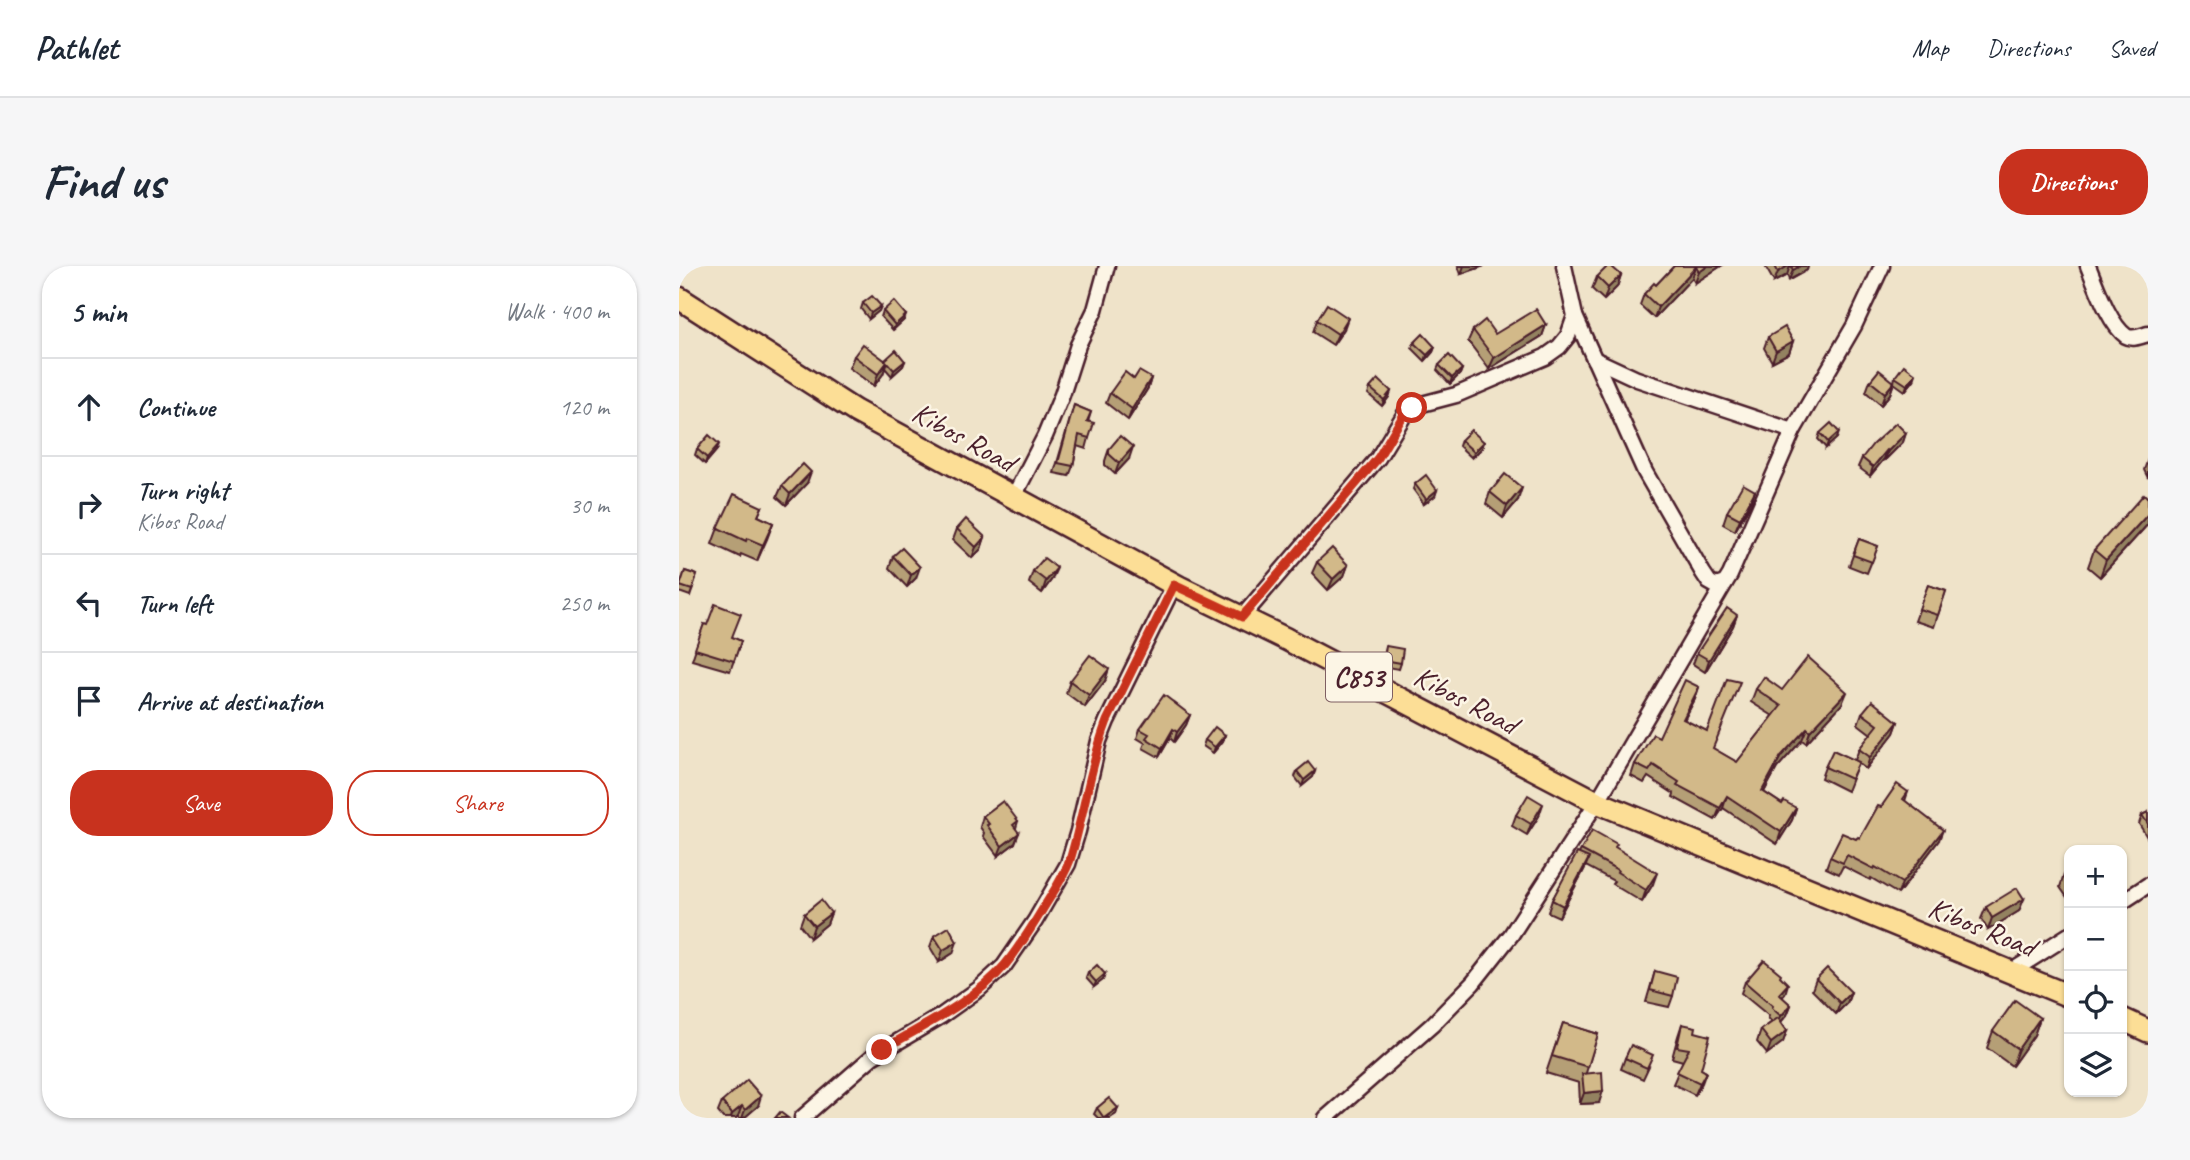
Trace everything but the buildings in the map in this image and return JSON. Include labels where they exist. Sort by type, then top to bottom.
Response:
[{"type":"main road","name":"Kibos Road","points":[[680,300],[855,411],[1013,498],[1174,585],[1242,617],[1597,802],[2064,994]]},
{"type":"main road","points":[[2127,1021],[2148,1031]]},
{"type":"street","points":[[1013,498],[1045,436],[1062,395],[1078,345],[1095,310],[1107,266]]},
{"type":"street","points":[[1564,266],[1574,316],[1645,472],[1703,573],[1713,585],[1725,583]]},
{"type":"street","points":[[1326,1118],[1432,1026],[1473,983],[1511,935],[1597,802],[1725,583],[1793,431],[1854,326],[1882,266]]},
{"type":"street","points":[[2088,266],[2108,310],[2125,335],[2133,338],[2148,334]]},
{"type":"street","points":[[1242,617],[1378,458],[1406,412],[1418,405],[1456,395],[1545,357],[1568,336],[1574,316]]},
{"type":"street","points":[[1594,359],[1637,379],[1793,431]]},
{"type":"street","points":[[802,1118],[872,1057],[941,1016],[979,989],[1004,967],[1020,945],[1068,864],[1091,783],[1099,741],[1174,585]]},
{"type":"street","points":[[2127,899],[2148,885]]},
{"type":"street","points":[[2012,971],[2064,938]]},
{"type":"route","points":[[882,1050],[941,1016],[979,989],[1004,967],[1020,945],[1063,876],[1094,771],[1099,741],[1174,585],[1242,617],[1378,458],[1403,416],[1412,408]]}]
